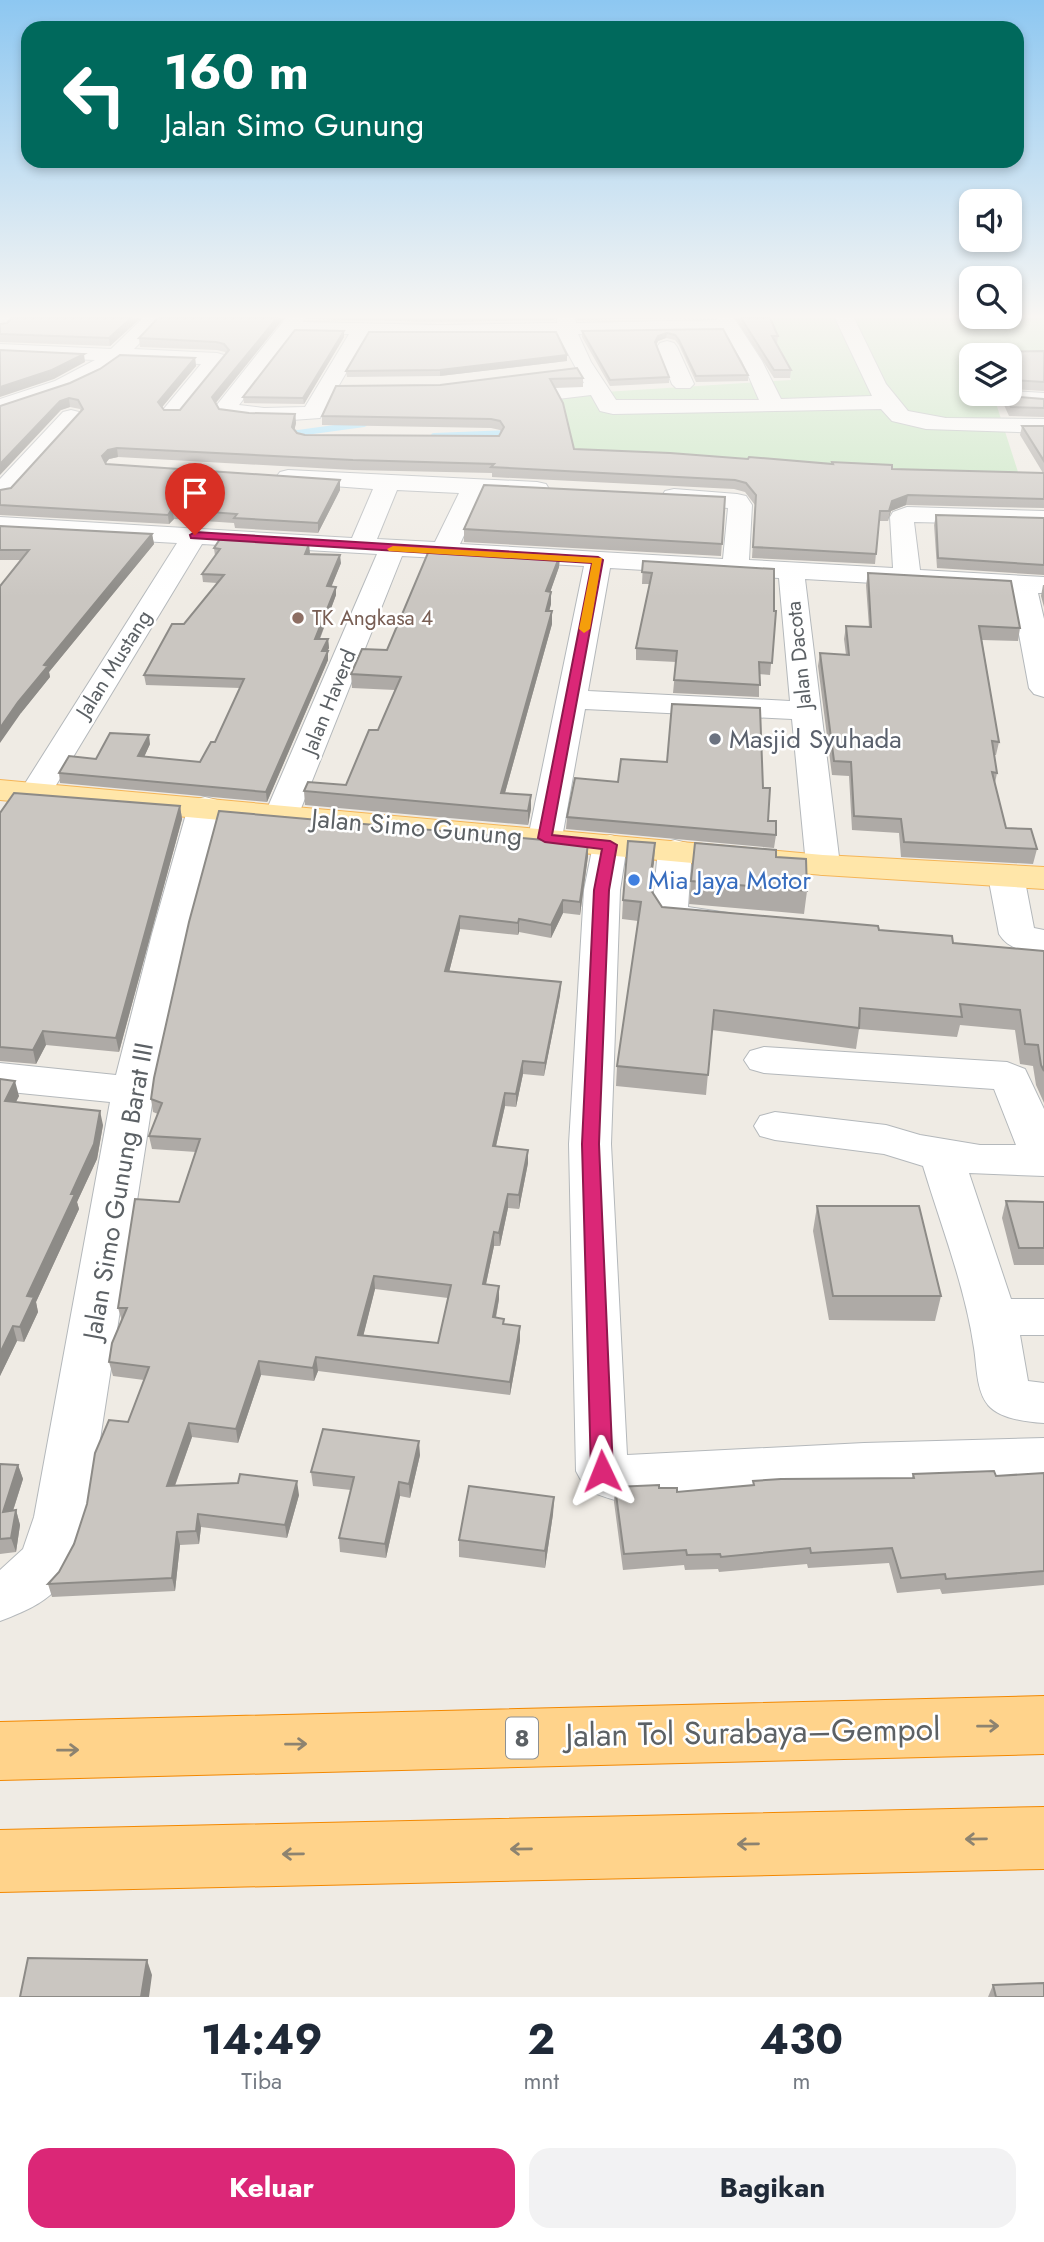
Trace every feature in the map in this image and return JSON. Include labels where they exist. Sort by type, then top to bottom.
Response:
[{"type":"highway","name":"Jalan Tol Surabaya–Gempol","points":[[0,1751],[1044,1725]]},
{"type":"highway","points":[[0,1861],[1044,1838]]},
{"type":"main road","name":"Jalan Simo Gunung","points":[[0,790],[823,865],[1044,878]]},
{"type":"street","points":[[237,411],[307,428],[315,411]]},
{"type":"street","points":[[896,411],[912,421],[1044,426]]},
{"type":"street","points":[[1004,411],[1010,425]]},
{"type":"street","points":[[71,417],[1,491],[13,515],[195,535],[361,547],[1033,585],[1044,688]]},
{"type":"street","points":[[267,476],[567,491]]},
{"type":"street","points":[[361,547],[388,483]]},
{"type":"street","points":[[443,552],[474,486]]},
{"type":"street","points":[[647,495],[737,501],[740,505],[735,567]]},
{"type":"street","points":[[906,577],[902,517],[907,514],[1044,518]]},
{"type":"street","name":"Jalan Mustang","points":[[35,793],[195,535]]},
{"type":"street","name":"Jalan Haverd","points":[[281,816],[392,549]]},
{"type":"street","points":[[545,838],[598,560]]},
{"type":"street","name":"Jalan Dacota","points":[[791,570],[804,710],[823,865]]},
{"type":"street","points":[[571,699],[804,710]]},
{"type":"street","name":"Jalan Simo Gunung Barat III","points":[[19,1586],[50,1555],[61,1517],[132,1091],[170,934],[205,807]]},
{"type":"street","points":[[610,845],[601,890],[590,1144],[601,1464],[605,1475],[615,1478],[864,1465],[1044,1460]]},
{"type":"street","points":[[675,850],[670,912],[681,918],[747,923]]},
{"type":"street","points":[[1006,876],[1017,934],[1030,941],[1044,942]]},
{"type":"street","points":[[764,1060],[1007,1076],[1011,1079],[1044,1161],[980,1160],[941,1154],[886,1140],[775,1126]]},
{"type":"street","points":[[0,1077],[132,1091]]},
{"type":"street","points":[[941,1154],[993,1317],[1005,1390],[1012,1398],[1044,1403]]},
{"type":"street","points":[[993,1317],[1044,1317]]},
{"type":"green space","points":[[562,411],[999,411],[1019,475],[573,455]]},
{"type":"building","points":[[0,411],[50,411],[0,464]]},
{"type":"building","points":[[81,411],[295,414],[292,427],[297,433],[305,435],[499,436],[504,427],[500,421],[491,419],[322,416],[324,411],[565,411],[574,449],[892,465],[892,469],[1044,473],[1044,499],[908,495],[892,501],[889,511],[880,511],[876,554],[753,547],[756,495],[746,483],[735,480],[491,467],[494,464],[117,448],[108,450],[102,456],[106,464],[340,480],[318,523],[234,518],[237,514],[172,509],[168,515],[0,505],[0,490],[11,488]]},
{"type":"building","points":[[1022,426],[1044,426],[1044,461]]},
{"type":"building","points":[[484,485],[725,497],[722,544],[464,529]]},
{"type":"building","points":[[936,515],[1044,518],[1044,565],[938,558]]},
{"type":"building","points":[[0,526],[152,534],[44,665],[48,666],[0,728],[0,586],[29,550],[0,550]]},
{"type":"building","points":[[220,539],[309,544],[305,554],[340,555],[327,586],[336,587],[315,639],[328,639],[322,651],[328,651],[266,792],[59,773],[69,756],[96,759],[110,733],[149,735],[138,756],[200,762],[211,742],[215,742],[244,679],[144,675],[172,624],[184,624],[224,575],[202,574],[220,549],[214,548]]},
{"type":"building","points":[[430,548],[560,555],[546,591],[551,592],[546,611],[552,611],[501,793],[531,795],[528,811],[304,791],[308,782],[346,785],[369,730],[378,730],[401,677],[351,674],[362,649],[387,650]]},
{"type":"building","points":[[643,561],[774,569],[776,611],[772,663],[759,662],[760,685],[674,680],[677,651],[636,648],[652,573],[642,572]]},
{"type":"building","points":[[868,573],[1011,581],[1020,628],[979,626],[999,742],[992,741],[997,773],[992,772],[1006,828],[1031,829],[1037,849],[904,842],[901,819],[854,816],[851,762],[834,761],[820,653],[849,655],[846,626],[871,627]]},
{"type":"building","points":[[672,704],[760,708],[763,788],[770,788],[768,821],[776,821],[776,835],[567,817],[575,778],[618,782],[621,759],[667,762]]},
{"type":"building","points":[[14,793],[180,806],[116,1038],[43,1031],[33,1050],[0,1047],[0,813]]},
{"type":"building","points":[[219,811],[588,844],[580,902],[563,900],[551,925],[519,919],[518,923],[460,916],[445,971],[561,982],[545,1063],[523,1061],[516,1094],[505,1093],[493,1146],[528,1150],[519,1195],[508,1194],[499,1233],[494,1232],[483,1284],[499,1286],[493,1317],[504,1319],[503,1324],[520,1326],[510,1382],[316,1357],[313,1368],[259,1361],[236,1429],[189,1423],[167,1486],[238,1483],[240,1474],[297,1481],[285,1525],[198,1514],[196,1531],[177,1532],[172,1578],[48,1584],[59,1572],[74,1544],[87,1504],[95,1453],[109,1420],[128,1422],[149,1367],[109,1362],[112,1343],[127,1308],[118,1308],[135,1199],[179,1202],[200,1139],[149,1136],[162,1103],[151,1099],[154,1078],[189,922]],"holes":[[[374,1276],[451,1285],[438,1343],[358,1335]]]},
{"type":"building","points":[[628,841],[655,843],[649,887],[662,907],[878,926],[879,930],[952,936],[953,943],[1044,951],[1044,1071],[1038,1045],[1025,1044],[1020,1010],[960,1004],[962,1017],[860,1008],[859,1028],[714,1010],[708,1075],[617,1066],[641,902],[623,900]]},
{"type":"building","points":[[695,843],[776,850],[776,857],[806,859],[807,891],[691,881]]},
{"type":"building","points":[[0,1079],[15,1081],[5,1101],[100,1111],[94,1144],[71,1194],[75,1194],[27,1296],[34,1297],[20,1327],[13,1326],[0,1353]]},
{"type":"building","points":[[1006,1201],[1044,1202],[1044,1248],[1019,1248]]},
{"type":"building","points":[[817,1206],[919,1206],[941,1296],[833,1296]]},
{"type":"building","points":[[323,1429],[419,1441],[409,1484],[399,1482],[385,1544],[339,1538],[354,1477],[311,1472]]},
{"type":"building","points":[[0,1464],[18,1465],[3,1512],[16,1510],[11,1538],[0,1539]]},
{"type":"building","points":[[994,1471],[996,1476],[1044,1473],[1044,1571],[946,1579],[945,1574],[901,1578],[892,1548],[811,1553],[810,1548],[721,1557],[720,1554],[687,1555],[686,1550],[624,1554],[615,1487],[659,1485],[659,1488],[677,1488],[677,1492],[754,1485],[753,1481],[781,1479],[914,1478],[913,1474]]},
{"type":"building","points":[[469,1486],[554,1497],[545,1551],[459,1540]]},
{"type":"building","points":[[28,1958],[147,1960],[141,1997],[20,1997]]},
{"type":"building","points":[[1044,1983],[1044,1997],[996,1997],[993,1985]]},
{"type":"waterway","points":[[283,432],[298,433],[364,424]]},
{"type":"waterway","points":[[434,436],[513,433]]},
{"type":"slow traffic","points":[[393,549],[598,560],[584,629]]},
{"type":"place","name":"TK Angkasa 4","points":[[298,618]]},
{"type":"place","name":"Masjid Syuhada","points":[[715,739]]},
{"type":"place","name":"Mia Jaya Motor","points":[[634,880]]},
{"type":"route","points":[[195,535],[598,560],[545,838],[610,845],[601,890],[590,1144],[602,1471]]}]
